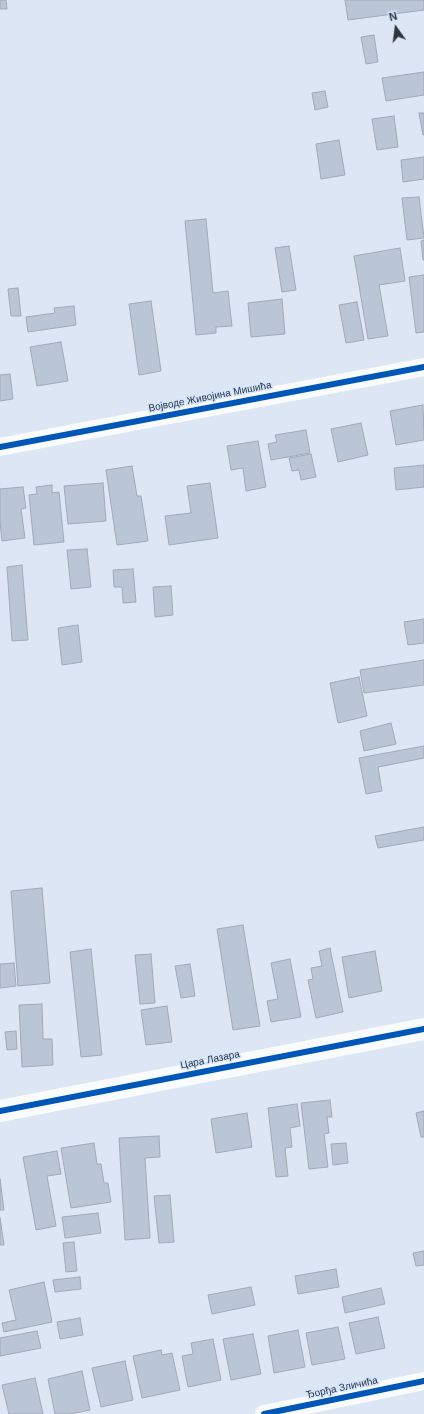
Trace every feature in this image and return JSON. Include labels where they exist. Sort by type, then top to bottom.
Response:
[{"type":"street","name":"Војводе Живојина Мишића","points":[[0,447],[424,366]]},
{"type":"street","name":"Цара Лазара","points":[[0,1111],[424,1029]]},
{"type":"street","name":"Ђорђа Зличића","points":[[264,1414],[424,1381]]},
{"type":"building","points":[[0,0],[6,0],[7,9],[0,9]]},
{"type":"building","points":[[345,0],[424,0],[424,10],[348,20]]},
{"type":"building","points":[[374,35],[378,62],[366,64],[361,37]]},
{"type":"building","points":[[424,72],[424,95],[386,101],[382,78]]},
{"type":"building","points":[[325,91],[328,107],[315,110],[312,93]]},
{"type":"building","points":[[419,113],[424,113],[424,135],[423,135]]},
{"type":"building","points":[[394,116],[398,147],[377,150],[372,119]]},
{"type":"building","points":[[339,140],[345,175],[321,179],[316,144]]},
{"type":"building","points":[[424,157],[424,179],[403,182],[401,160]]},
{"type":"building","points":[[419,197],[424,238],[407,240],[402,198]]},
{"type":"building","points":[[206,219],[213,293],[228,291],[232,326],[216,327],[216,333],[196,335],[185,221]]},
{"type":"building","points":[[424,240],[424,260],[423,260],[421,241]]},
{"type":"building","points":[[289,246],[296,290],[282,292],[275,248]]},
{"type":"building","points":[[400,248],[405,281],[379,285],[388,336],[368,339],[354,256]]},
{"type":"building","points":[[424,275],[424,332],[416,333],[409,277]]},
{"type":"building","points":[[18,288],[21,316],[11,316],[8,289]]},
{"type":"building","points":[[282,299],[285,334],[251,337],[248,303]]},
{"type":"building","points":[[151,301],[161,371],[139,375],[129,304]]},
{"type":"building","points":[[357,302],[364,340],[346,343],[339,305]]},
{"type":"building","points":[[74,306],[76,325],[28,332],[26,317],[55,313],[54,308]]},
{"type":"building","points":[[61,342],[68,381],[37,386],[30,347]]},
{"type":"building","points":[[10,374],[13,399],[0,401],[0,375]]},
{"type":"building","points":[[423,405],[424,440],[396,445],[390,411]]},
{"type":"building","points":[[361,423],[368,455],[338,462],[331,429]]},
{"type":"building","points":[[306,430],[310,453],[271,460],[268,444],[277,442],[275,435]]},
{"type":"building","points":[[258,441],[266,487],[246,491],[243,468],[231,470],[227,446]]},
{"type":"building","points":[[311,454],[316,477],[301,480],[299,470],[292,471],[289,458]]},
{"type":"building","points":[[424,465],[424,487],[396,490],[394,468]]},
{"type":"building","points":[[132,466],[137,496],[141,496],[148,541],[117,545],[106,470]]},
{"type":"building","points":[[103,483],[106,521],[68,524],[64,486]]},
{"type":"building","points":[[210,483],[218,538],[169,545],[165,516],[191,513],[187,486]]},
{"type":"building","points":[[52,485],[52,493],[59,492],[64,542],[34,545],[29,495],[37,494],[36,487]]},
{"type":"building","points":[[23,487],[26,508],[21,509],[25,538],[2,541],[0,521],[0,489]]},
{"type":"building","points":[[87,549],[91,587],[71,589],[67,550]]},
{"type":"building","points":[[22,565],[28,640],[12,641],[7,567]]},
{"type":"building","points":[[133,569],[136,602],[123,603],[122,587],[114,587],[113,570]]},
{"type":"building","points":[[171,586],[173,615],[155,617],[153,587]]},
{"type":"building","points":[[424,619],[424,643],[408,645],[404,622]]},
{"type":"building","points":[[78,625],[82,662],[62,665],[58,628]]},
{"type":"building","points":[[424,660],[424,685],[364,693],[360,670]]},
{"type":"building","points":[[359,677],[367,716],[338,723],[330,683]]},
{"type":"building","points":[[391,723],[396,744],[364,751],[360,731]]},
{"type":"building","points":[[424,746],[424,758],[378,767],[382,791],[366,794],[359,758]]},
{"type":"building","points":[[424,827],[424,840],[378,848],[375,836]]},
{"type":"building","points":[[42,888],[50,983],[18,986],[11,891]]},
{"type":"building","points":[[243,925],[260,1026],[233,1030],[217,929]]},
{"type":"building","points":[[330,948],[343,1012],[316,1018],[308,980],[313,979],[311,968],[322,966],[319,951]]},
{"type":"building","points":[[91,949],[102,1055],[81,1057],[70,952]]},
{"type":"building","points":[[375,951],[382,991],[349,998],[342,957]]},
{"type":"building","points":[[151,954],[155,1003],[140,1004],[135,955]]},
{"type":"building","points":[[290,959],[301,1017],[271,1022],[267,1001],[278,999],[271,963]]},
{"type":"building","points":[[14,963],[16,986],[0,988],[0,964]]},
{"type":"building","points":[[190,964],[195,996],[181,998],[175,966]]},
{"type":"building","points":[[42,1004],[43,1039],[52,1039],[53,1065],[22,1067],[19,1005]]},
{"type":"building","points":[[167,1006],[172,1042],[146,1045],[141,1010]]},
{"type":"building","points":[[16,1031],[17,1049],[7,1050],[5,1032]]},
{"type":"building","points":[[330,1100],[332,1117],[327,1117],[329,1133],[324,1134],[328,1167],[309,1169],[301,1103]]},
{"type":"building","points":[[297,1104],[300,1126],[290,1128],[292,1147],[285,1148],[288,1176],[276,1177],[268,1108]]},
{"type":"building","points":[[424,1111],[424,1137],[421,1137],[416,1113]]},
{"type":"building","points":[[247,1113],[252,1147],[216,1153],[211,1119]]},
{"type":"building","points":[[159,1136],[160,1157],[145,1158],[150,1238],[125,1240],[119,1138]]},
{"type":"building","points":[[94,1143],[97,1164],[101,1164],[104,1183],[108,1183],[111,1202],[71,1208],[61,1148]]},
{"type":"building","points":[[346,1143],[348,1163],[333,1165],[331,1144]]},
{"type":"building","points":[[57,1151],[61,1174],[47,1176],[56,1226],[36,1230],[23,1157]]},
{"type":"building","points":[[0,1179],[4,1210],[0,1210]]},
{"type":"building","points":[[170,1195],[174,1242],[159,1243],[154,1196]]},
{"type":"building","points":[[98,1213],[101,1233],[65,1238],[62,1217]]},
{"type":"building","points":[[0,1218],[4,1245],[0,1245]]},
{"type":"building","points":[[74,1242],[77,1271],[66,1272],[63,1243]]},
{"type":"building","points":[[424,1251],[424,1265],[416,1266],[413,1253]]},
{"type":"building","points":[[336,1269],[339,1287],[298,1294],[295,1276]]},
{"type":"building","points":[[80,1277],[81,1289],[55,1292],[53,1280]]},
{"type":"building","points":[[44,1282],[52,1322],[4,1332],[2,1323],[16,1320],[9,1290]]},
{"type":"building","points":[[251,1287],[255,1305],[212,1314],[208,1295]]},
{"type":"building","points":[[381,1288],[385,1304],[345,1313],[342,1297]]},
{"type":"building","points":[[378,1317],[385,1348],[356,1354],[349,1323]]},
{"type":"building","points":[[80,1318],[83,1335],[60,1339],[57,1322]]},
{"type":"building","points":[[338,1327],[345,1359],[312,1365],[306,1333]]},
{"type":"building","points":[[298,1330],[305,1367],[274,1373],[268,1336]]},
{"type":"building","points":[[37,1331],[41,1348],[0,1356],[0,1338]]},
{"type":"building","points":[[253,1334],[261,1374],[231,1380],[223,1339]]},
{"type":"building","points":[[213,1339],[221,1380],[188,1387],[182,1356],[193,1354],[191,1343]]},
{"type":"building","points":[[161,1350],[162,1355],[172,1353],[180,1390],[142,1398],[133,1356]]},
{"type":"building","points":[[125,1361],[133,1400],[101,1407],[92,1368]]},
{"type":"building","points":[[82,1371],[90,1410],[70,1414],[55,1414],[48,1379]]},
{"type":"building","points":[[35,1378],[43,1414],[9,1414],[2,1385]]},
{"type":"cycle path","points":[[0,447],[424,367]]},
{"type":"cycle path","points":[[0,1111],[424,1029]]},
{"type":"cycle path","points":[[264,1414],[424,1381]]}]
